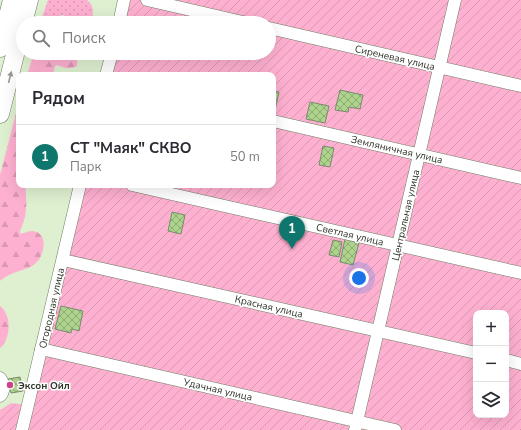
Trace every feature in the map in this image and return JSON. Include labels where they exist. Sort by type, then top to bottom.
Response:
[{"type":"highway","points":[[0,48],[12,0]]},
{"type":"highway","points":[[25,16],[29,0]]},
{"type":"highway","points":[[0,114],[16,51]]},
{"type":"street","points":[[121,16],[124,0]]},
{"type":"street","points":[[147,0],[217,16]]},
{"type":"street","name":"Центральная улица","points":[[356,426],[455,0]]},
{"type":"street","name":"Сиреневая улица","points":[[276,30],[521,86]]},
{"type":"street","points":[[107,72],[110,60]]},
{"type":"street","name":"Земляничная улица","points":[[276,122],[521,178]]},
{"type":"street","name":"Огородная улица","points":[[22,430],[79,188]]},
{"type":"street","name":"Светлая улица","points":[[145,188],[521,273]]},
{"type":"street","name":"Красная улица","points":[[63,260],[473,352]]},
{"type":"street","name":"Удачная улица","points":[[42,348],[356,426],[395,430]]},
{"type":"street","points":[[509,361],[521,364]]},
{"type":"street","points":[[0,378],[2,379],[4,390],[0,396]]},
{"type":"green space","points":[[48,0],[87,0],[92,7],[93,12],[93,16],[42,16]]},
{"type":"green space","points":[[122,0],[521,0],[521,430],[0,430],[0,410],[11,403],[26,405],[77,188],[276,188],[276,72],[105,72],[108,60],[276,60],[276,16],[119,16]]},
{"type":"green space","points":[[32,60],[77,60],[77,66],[72,68],[57,65],[55,66],[54,72],[28,72]]},
{"type":"green space","points":[[16,114],[16,188],[26,188],[25,214],[20,234],[31,231],[37,232],[41,235],[44,243],[42,253],[38,261],[28,268],[3,278],[0,281],[0,175]]},
{"type":"green space","points":[[0,306],[7,315],[9,327],[4,344],[0,348]]},
{"type":"building","points":[[340,90],[363,95],[360,109],[349,107],[348,112],[335,110]]},
{"type":"building","points":[[276,92],[279,92],[276,106]]},
{"type":"building","points":[[310,102],[329,106],[325,123],[306,119]]},
{"type":"building","points":[[323,146],[334,148],[330,167],[319,165]]},
{"type":"building","points":[[172,212],[185,215],[181,234],[168,231]]},
{"type":"building","points":[[345,239],[359,243],[353,265],[340,262]]},
{"type":"building","points":[[333,240],[342,242],[339,257],[329,255]]},
{"type":"building","points":[[61,306],[83,311],[79,331],[72,329],[71,333],[55,329]]},
{"type":"building","points":[[20,377],[23,391],[11,393],[8,379]]},
{"type":"place","name":"СТ \"Маяк\" СКВО","points":[[292,249]]},
{"type":"place","name":"Эксон Ойл","points":[[10,385]]}]
